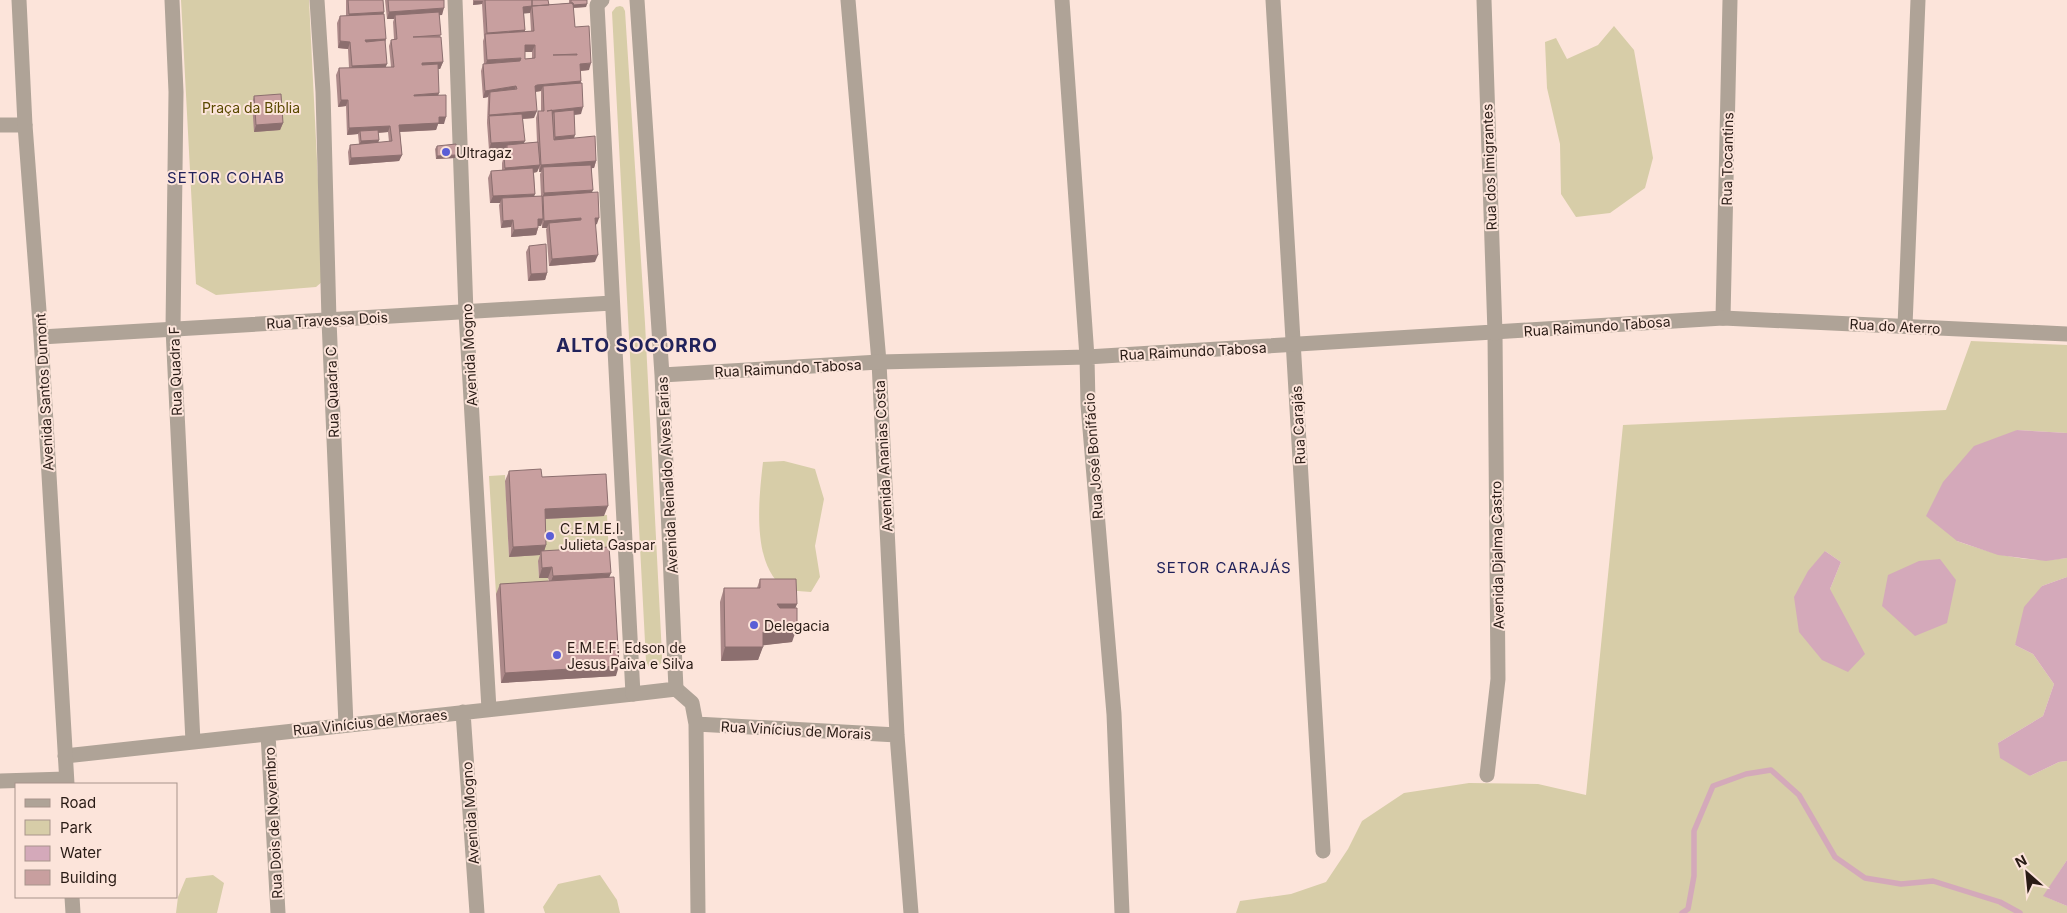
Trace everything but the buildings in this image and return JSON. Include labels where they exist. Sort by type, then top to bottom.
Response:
[{"type":"street","name":"Avenida Santos Dumont","points":[[18,0],[25,125],[41,337],[66,782]]},
{"type":"street","name":"Rua Quadra F","points":[[172,0],[176,92],[173,329],[193,742]]},
{"type":"street","name":"Rua Quadra C","points":[[317,0],[323,92],[328,320],[346,725]]},
{"type":"street","name":"Avenida Mogno","points":[[455,0],[466,313],[489,709]]},
{"type":"street","name":"Avenida Reinaldo Alves Farias","points":[[638,0],[662,375],[676,689]]},
{"type":"street","name":"Avenida Ananias Costa","points":[[848,0],[879,362],[897,735],[911,913]]},
{"type":"street","name":"Rua José Bonifácio","points":[[1062,0],[1087,357],[1088,404],[1114,714],[1122,913]]},
{"type":"street","name":"Rua Carajás","points":[[1273,0],[1323,851]]},
{"type":"street","name":"Rua dos Imigrantes","points":[[1484,0],[1495,333]]},
{"type":"street","name":"Rua Tocantins","points":[[1723,318],[1730,0]]},
{"type":"street","points":[[1905,326],[1918,0]]},
{"type":"street","points":[[599,2],[612,303],[633,694]]},
{"type":"street","points":[[0,125],[25,125]]},
{"type":"street","name":"Rua Travessa Dois","points":[[41,337],[612,303]]},
{"type":"street","name":"Rua Raimundo Tabosa","points":[[662,375],[879,362],[1087,357],[1723,318]]},
{"type":"street","name":"Rua do Aterro","points":[[1723,318],[2067,334]]},
{"type":"street","name":"Avenida Djalma Castro","points":[[1486,775],[1498,679],[1495,333]]},
{"type":"street","points":[[676,689],[692,703],[696,724],[698,913]]},
{"type":"street","name":"Rua Vinícius de Moraes","points":[[65,756],[676,689]]},
{"type":"street","name":"Avenida Mogno","points":[[463,712],[477,913]]},
{"type":"street","name":"Rua Vinícius de Morais","points":[[696,724],[897,735]]},
{"type":"street","name":"Rua Dois de Novembro","points":[[268,734],[278,913]]},
{"type":"street","points":[[0,781],[66,782]]},
{"type":"street","points":[[72,898],[73,913]]},
{"type":"green space","name":"Praça da Bíblia","points":[[181,0],[309,0],[323,281],[316,287],[216,295],[196,284]]},
{"type":"green space","points":[[620,6],[625,11],[645,323],[662,655],[662,662],[657,668],[649,667],[646,661],[612,12],[616,7]]},
{"type":"green space","points":[[1614,26],[1634,50],[1653,158],[1645,188],[1610,213],[1576,217],[1561,194],[1560,144],[1547,88],[1545,42],[1556,38],[1567,59],[1598,45]]},
{"type":"green space","points":[[1971,341],[2067,345],[2067,433],[2017,430],[1957,541],[2011,557],[2038,560],[2067,558],[2067,577],[2042,586],[2015,645],[2033,654],[2054,684],[2043,716],[1998,743],[2030,776],[2059,762],[2067,761],[2067,860],[2044,896],[2067,906],[2067,913],[1236,913],[1240,901],[1291,894],[1326,882],[1348,849],[1362,821],[1404,793],[1469,783],[1538,784],[1586,795],[1623,425],[1946,410]],"holes":[[[1825,551],[1841,562],[1830,589]]]},
{"type":"green space","points":[[784,461],[815,469],[824,499],[815,546],[820,577],[811,592],[794,591],[784,588],[773,577],[766,563],[762,547],[759,511],[763,462]]},
{"type":"green space","points":[[505,475],[509,557],[541,519],[607,515],[609,556],[538,561],[539,578],[548,578],[549,591],[496,594],[489,476]]},
{"type":"green space","points":[[213,875],[224,883],[217,913],[176,913],[178,897],[186,878]]},
{"type":"green space","points":[[600,875],[617,900],[620,913],[545,913],[543,907],[558,884]]},
{"type":"water","points":[[2017,430],[2067,433],[2067,558],[2046,561],[1998,555],[1957,541],[1926,516],[1943,482],[1974,446]]},
{"type":"water","points":[[1825,551],[1841,562],[1830,589],[1865,654],[1848,672],[1822,660],[1799,632],[1794,597],[1808,571]]},
{"type":"water","points":[[1940,559],[1956,580],[1947,623],[1915,636],[1882,606],[1888,575],[1919,561]]},
{"type":"water","points":[[2067,577],[2067,761],[2059,762],[2030,776],[2000,758],[1998,743],[2043,716],[2054,684],[2033,654],[2015,645],[2024,607],[2042,586]]},
{"type":"water","points":[[2067,860],[2067,906],[2043,896]]},
{"type":"waterway","points":[[1682,913],[1688,909],[1694,876],[1694,831],[1713,786],[1746,774],[1771,770],[1799,795],[1835,857],[1865,878],[1901,884],[1933,881],[2000,902],[2020,913]]},
{"type":"place","name":"Ultragaz","points":[[446,152]]},
{"type":"place","name":"C.E.M.E.I. Julieta Gaspar","points":[[550,536]]},
{"type":"place","name":"Delegacia","points":[[754,625]]},
{"type":"place","name":"E.M.E.F. Edson de Jesus Paiva e Silva","points":[[557,655]]},
{"type":"district","name":"SETOR COHAB","points":[[226,177]]},
{"type":"district","name":"ALTO SOCORRO","points":[[637,345]]},
{"type":"district","name":"SETOR CARAJÁS","points":[[1224,567]]}]
